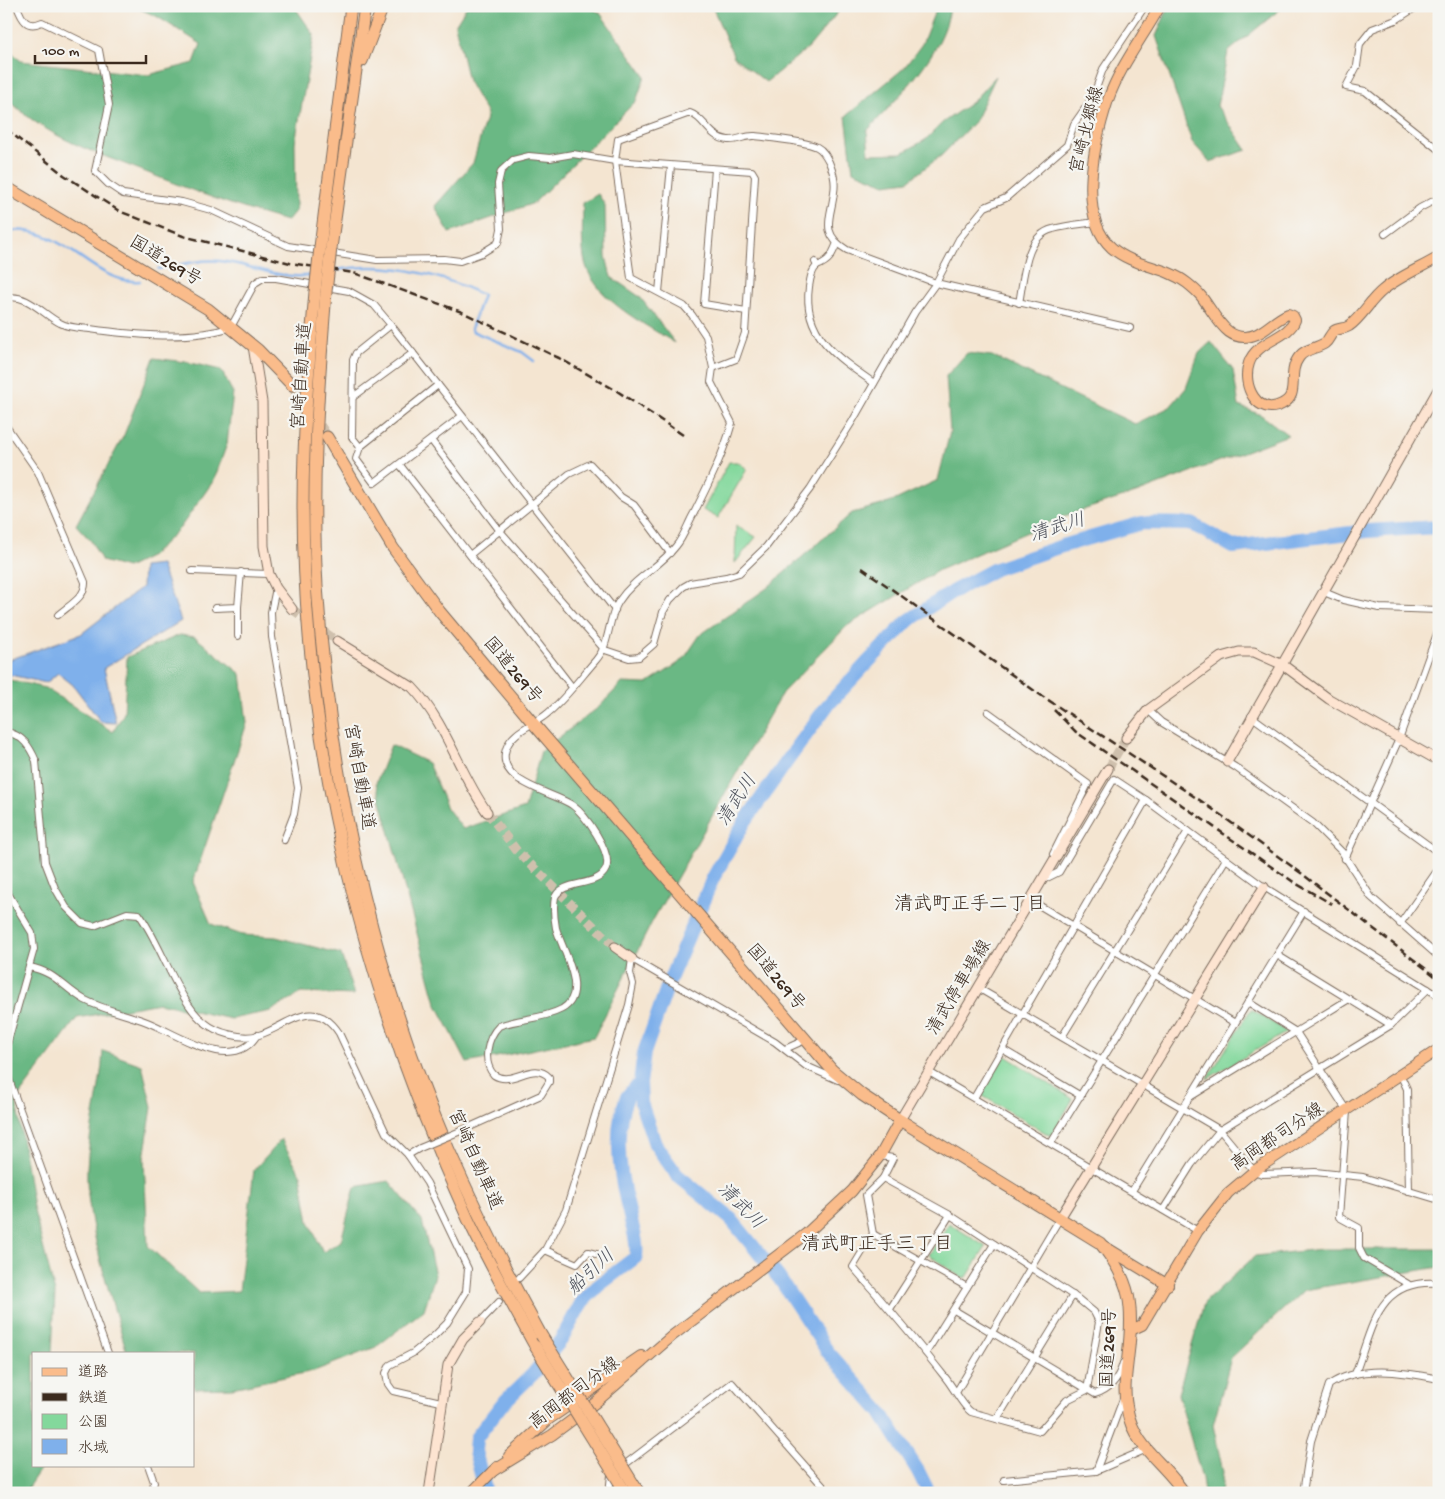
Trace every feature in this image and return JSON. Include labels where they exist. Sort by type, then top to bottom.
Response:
[{"type":"highway","name":"宮崎自動車道","points":[[351,6],[305,434],[306,584],[313,671],[328,781],[340,845],[377,987],[407,1075],[469,1221],[534,1346],[626,1493]]},
{"type":"highway","name":"宮崎自動車道","points":[[325,248],[365,6]]},
{"type":"highway","points":[[354,81],[383,6]]},
{"type":"highway","name":"国道269号","points":[[6,187],[208,309],[253,346],[292,385]]},
{"type":"highway","name":"宮崎自動車道","points":[[320,292],[316,434],[317,583],[324,669],[339,780],[352,842],[388,984],[418,1070],[449,1149],[479,1216],[541,1335],[639,1493]]},
{"type":"highway","name":"国道269号","points":[[327,437],[393,548],[440,612],[533,723],[832,1070],[862,1095],[900,1120],[1100,1243],[1117,1263],[1130,1300],[1131,1330],[1125,1393],[1131,1424],[1147,1449],[1184,1493]]},
{"type":"main road","name":"宮崎北郷線","points":[[1160,6],[1123,69],[1109,99],[1091,174],[1091,197],[1096,222],[1101,234],[1112,248],[1127,258],[1175,274],[1200,294],[1224,329],[1234,337],[1246,338],[1257,334],[1279,318],[1288,314],[1293,316],[1294,320],[1289,331],[1271,339],[1249,361],[1245,379],[1249,392],[1256,401],[1269,406],[1281,405],[1288,400],[1293,390],[1291,372],[1297,359],[1306,350],[1324,343],[1334,331],[1348,327],[1383,290],[1439,258]]},
{"type":"main road","name":"高岡都司分線","points":[[1131,1330],[1142,1325],[1168,1285],[1198,1231],[1228,1193],[1254,1171],[1401,1076],[1439,1049]]},
{"type":"main road","name":"高岡都司分線","points":[[471,1493],[549,1419],[672,1336],[807,1232],[852,1191],[880,1156],[900,1120]]},
{"type":"main road","points":[[1100,1243],[1168,1285]]},
{"type":"street","points":[[17,6],[22,19],[29,25],[35,26],[42,22],[99,50],[109,105],[95,171],[108,184],[123,194],[182,202],[211,210],[288,246],[377,260],[444,259],[460,262],[482,253],[498,243],[501,229],[498,184],[500,171],[513,160],[529,156],[550,158],[573,154],[616,162],[752,172],[755,176],[745,333],[736,359],[713,368]]},
{"type":"street","points":[[431,440],[500,531],[605,650],[628,658],[639,656],[654,644],[663,612],[670,600],[683,587],[690,583],[726,577],[746,568],[766,546],[810,489],[915,312],[936,283],[959,239],[985,207],[1006,198],[1067,145],[1074,124],[1093,97],[1103,69],[1146,6]]},
{"type":"street","points":[[1418,6],[1396,20],[1372,29],[1360,44],[1357,66],[1346,87],[1365,92],[1439,150]]},
{"type":"street","points":[[408,1156],[420,1148],[541,1095],[546,1091],[549,1077],[539,1071],[527,1072],[510,1079],[494,1075],[488,1064],[490,1039],[499,1026],[542,1017],[563,1008],[570,1002],[574,985],[556,929],[555,897],[566,888],[599,877],[605,871],[608,864],[608,855],[576,809],[564,801],[532,788],[517,778],[509,769],[506,760],[506,748],[511,739],[548,714],[605,650],[618,602],[632,586],[677,545],[723,455],[732,422],[711,382],[713,368],[706,336],[692,315],[684,306],[631,278],[616,162],[618,139],[621,136],[660,125],[690,113],[695,115],[711,133],[724,140],[731,141],[746,135],[816,147],[826,155],[834,177],[834,194],[828,222],[837,243],[847,250],[936,283],[1130,328]]},
{"type":"street","points":[[658,292],[671,166]]},
{"type":"street","points":[[715,169],[704,304],[746,311]]},
{"type":"street","points":[[1385,234],[1420,208],[1439,198]]},
{"type":"street","points":[[1019,303],[1030,249],[1039,236],[1052,229],[1096,222]]},
{"type":"street","points":[[837,243],[832,257],[826,262],[816,264],[813,269],[808,294],[810,321],[834,355],[874,383]]},
{"type":"street","points":[[7,297],[28,301],[61,324],[128,335],[218,332],[231,327],[255,283],[263,278],[276,278],[349,291],[374,305],[391,325],[615,610]]},
{"type":"street","points":[[360,447],[352,437],[353,360],[356,353],[391,325]]},
{"type":"street","points":[[253,346],[262,402],[264,546],[269,574],[281,598],[292,609]]},
{"type":"street","points":[[353,397],[413,353]]},
{"type":"street","points":[[438,385],[360,447],[356,459],[374,483],[462,416]]},
{"type":"street","points":[[1227,762],[1251,716],[1283,665],[1439,388]]},
{"type":"street","points":[[6,426],[38,472],[86,582],[86,589],[82,595],[58,615]]},
{"type":"street","points":[[471,554],[569,474],[590,464],[621,497],[634,505],[670,553]]},
{"type":"street","points":[[400,465],[572,686]]},
{"type":"street","points":[[192,571],[269,574]]},
{"type":"street","points":[[238,636],[241,572]]},
{"type":"street","points":[[276,588],[270,612],[272,637],[298,797],[284,840]]},
{"type":"street","points":[[1324,592],[1343,600],[1378,608],[1439,610]]},
{"type":"street","points":[[215,608],[238,607]]},
{"type":"street","points":[[1345,859],[1399,739],[1439,628]]},
{"type":"street","points":[[337,641],[412,687],[422,697],[458,760],[471,789],[488,812]]},
{"type":"street","points":[[1126,738],[1148,710],[1221,657],[1238,652],[1254,652],[1283,665],[1329,699],[1439,760]]},
{"type":"street","points":[[1148,710],[1161,722],[1227,762],[1314,823],[1330,839],[1371,897],[1439,957]]},
{"type":"street","points":[[988,712],[1088,784],[1050,861],[1045,879]]},
{"type":"street","points":[[1251,716],[1334,775],[1370,804],[1439,854]]},
{"type":"street","points":[[6,732],[20,737],[33,754],[46,862],[55,888],[75,918],[82,923],[94,926],[127,913],[139,914],[153,935],[188,1004],[197,1015],[217,1030],[239,1036],[257,1036],[303,1015],[318,1016],[330,1021],[339,1033],[353,1059],[386,1133],[408,1156],[428,1183],[466,1262],[469,1276],[461,1301],[447,1322],[434,1336],[413,1353],[390,1365],[386,1377],[391,1389],[398,1394],[441,1402]]},
{"type":"street","name":"清武停車場線","points":[[900,1120],[1032,901],[1108,769]]},
{"type":"street","points":[[1045,879],[1059,872],[1114,779],[1188,830],[1264,887],[1439,996]]},
{"type":"street","points":[[974,1098],[1146,800]]},
{"type":"street","points":[[1062,1037],[1188,830]]},
{"type":"street","points":[[1051,1143],[1103,1062],[1226,859]]},
{"type":"street","points":[[1400,924],[1439,868]]},
{"type":"street","points":[[957,1391],[1060,1218],[1264,887]]},
{"type":"street","points":[[6,890],[32,933],[34,949],[6,1048]]},
{"type":"street","points":[[1032,901],[1235,1023]]},
{"type":"street","points":[[1132,1191],[1304,911]]},
{"type":"street","points":[[614,947],[775,1042],[806,1066],[838,1080],[862,1095]]},
{"type":"street","points":[[1277,955],[1391,1025]]},
{"type":"street","points":[[520,1278],[545,1250],[566,1210],[616,1050],[633,984],[630,973],[632,959]]},
{"type":"street","points":[[29,967],[46,971],[58,978],[84,1000],[148,1022],[204,1048],[233,1052],[246,1049],[257,1036]]},
{"type":"street","points":[[978,988],[1220,1130],[1254,1171],[1262,1174],[1315,1172],[1363,1177],[1439,1200]]},
{"type":"street","points":[[1163,1210],[1192,1164],[1220,1130],[1391,1025],[1428,989]]},
{"type":"street","points":[[1190,1098],[1349,999]]},
{"type":"street","points":[[1248,1002],[1296,1032],[1347,1111],[1339,1217],[1359,1228],[1359,1248],[1364,1258],[1408,1284]]},
{"type":"street","points":[[785,1049],[805,1040]]},
{"type":"street","points":[[1002,1049],[1081,1096]]},
{"type":"street","points":[[6,1071],[108,1352]]},
{"type":"street","points":[[930,1072],[1198,1231]]},
{"type":"street","points":[[1401,1076],[1407,1089],[1409,1191]]},
{"type":"street","points":[[880,1156],[894,1158],[883,1178],[866,1195],[873,1234],[853,1268],[890,1309],[957,1391],[965,1408],[971,1412],[1040,1431],[1067,1400],[1086,1390]]},
{"type":"street","points":[[883,1178],[950,1215],[1073,1295],[1094,1312],[1099,1322],[1086,1390]]},
{"type":"street","points":[[890,1309],[950,1215]]},
{"type":"street","points":[[873,1234],[967,1287]]},
{"type":"street","points":[[926,1353],[994,1244]]},
{"type":"street","points":[[545,1250],[577,1264],[588,1252],[604,1256]]},
{"type":"street","points":[[1356,1374],[1384,1302],[1393,1292],[1408,1284],[1439,1283]]},
{"type":"street","points":[[996,1419],[1073,1295]]},
{"type":"street","points":[[429,1493],[441,1402],[452,1356],[463,1339],[499,1302]]},
{"type":"street","points":[[954,1310],[1095,1394],[1103,1392],[1119,1378],[1131,1330]]},
{"type":"street","points":[[1303,1493],[1310,1441],[1325,1391],[1329,1385],[1337,1379],[1356,1374],[1385,1372],[1439,1378]]},
{"type":"street","points":[[609,1493],[611,1475],[732,1383],[828,1493]]},
{"type":"street","points":[[1096,1471],[1125,1393]]},
{"type":"street","points":[[1004,1480],[1096,1471],[1147,1449]]},
{"type":"street","points":[[148,1466],[154,1482],[152,1493]]},
{"type":"green space","points":[[133,6],[294,6],[314,35],[295,143],[296,210],[287,221],[214,198],[70,142],[36,123],[6,97],[6,47],[21,61],[148,75],[194,63],[201,44],[156,16]]},
{"type":"green space","points":[[467,6],[588,6],[600,13],[645,76],[636,101],[534,203],[449,233],[435,206],[473,163],[487,114],[468,81],[455,25]]},
{"type":"green space","points":[[712,6],[843,6],[809,47],[766,82],[734,57]]},
{"type":"green space","points":[[937,6],[950,6],[947,23],[940,40],[918,73],[867,131],[869,154],[902,153],[925,140],[942,123],[972,102],[996,76],[975,121],[942,155],[908,181],[885,184],[853,171],[846,116],[904,68],[922,44]]},
{"type":"green space","points":[[1169,6],[1284,6],[1228,52],[1217,106],[1247,150],[1210,162],[1192,142],[1156,36]]},
{"type":"green space","points":[[598,194],[605,205],[606,256],[611,277],[640,297],[675,343],[620,308],[607,297],[589,272],[583,251],[583,203]]},
{"type":"green space","points":[[1211,342],[1233,370],[1239,406],[1261,415],[1288,435],[1136,493],[1067,515],[939,570],[847,626],[782,693],[652,922],[594,1037],[467,1063],[436,1003],[376,783],[391,745],[428,763],[447,808],[463,829],[525,808],[541,751],[599,707],[622,683],[647,684],[683,660],[700,635],[767,588],[852,513],[889,503],[938,480],[950,432],[946,376],[967,353],[992,356],[1135,424],[1170,407],[1186,388],[1199,353]]},
{"type":"green space","points":[[154,358],[186,362],[221,370],[233,393],[227,444],[214,480],[180,528],[151,556],[127,568],[102,561],[91,541],[76,525],[124,435]]},
{"type":"green space","points":[[729,462],[738,462],[747,469],[718,518],[703,510]]},
{"type":"green space","points":[[736,525],[756,537],[735,563]]},
{"type":"green space","points":[[180,635],[195,637],[241,674],[247,723],[193,882],[211,924],[242,935],[276,937],[341,954],[354,995],[301,993],[271,1011],[231,1019],[159,1003],[77,1018],[16,1100],[33,1207],[55,1293],[52,1352],[32,1352],[32,1466],[42,1466],[24,1493],[6,1493],[6,679],[45,688],[113,732],[124,713],[127,657]]},
{"type":"green space","points":[[1251,1009],[1287,1032],[1207,1079]]},
{"type":"green space","points":[[103,1051],[142,1065],[152,1107],[144,1159],[148,1246],[199,1293],[239,1291],[254,1170],[281,1139],[301,1175],[309,1222],[323,1252],[341,1241],[355,1187],[389,1181],[422,1221],[435,1275],[424,1310],[376,1347],[314,1371],[232,1388],[195,1389],[195,1352],[127,1352],[101,1261],[90,1213],[88,1153]]},
{"type":"green space","points":[[1004,1055],[1073,1099],[1051,1136],[981,1095]]},
{"type":"green space","points":[[949,1223],[986,1247],[967,1277],[963,1279],[929,1255]]},
{"type":"green space","points":[[1322,1249],[1439,1249],[1439,1267],[1304,1290],[1231,1358],[1213,1425],[1223,1472],[1221,1493],[1204,1493],[1202,1478],[1178,1394],[1204,1303],[1255,1256]]},
{"type":"water","points":[[161,565],[181,621],[104,668],[116,723],[101,722],[73,685],[58,673],[46,683],[6,674],[6,661],[81,634],[142,587],[143,567]]},
{"type":"waterway","points":[[6,231],[27,231],[45,236],[61,244],[107,274],[123,280],[140,281]]},
{"type":"waterway","points":[[158,269],[189,263],[220,261],[289,276],[312,275]]},
{"type":"waterway","points":[[332,271],[370,267],[390,268],[429,275],[466,287],[483,295],[471,329],[472,331],[522,352],[534,361]]},
{"type":"waterway","name":"清武川","points":[[929,1493],[918,1471],[880,1411],[828,1352],[779,1278],[731,1219],[677,1175],[655,1144],[641,1103],[640,1083],[644,1053],[670,979],[713,878],[744,823],[827,706],[908,621],[952,592],[995,569],[1059,547],[1142,523],[1192,524],[1233,547],[1367,531],[1439,527]]},
{"type":"waterway","name":"船引川","points":[[486,1493],[475,1451],[476,1438],[502,1404],[533,1374],[561,1340],[582,1302],[598,1286],[636,1257],[635,1240],[620,1169],[619,1139],[622,1110],[627,1097],[640,1083]]},
{"type":"tunnel","points":[[292,385],[327,437]]},
{"type":"tunnel","points":[[292,609],[337,641]]},
{"type":"tunnel","points":[[1108,769],[1126,738]]},
{"type":"tunnel","points":[[487,812],[517,851],[615,947]]},
{"type":"railway","points":[[6,129],[64,175],[119,211],[183,236],[290,263],[354,273],[462,312],[559,358],[617,391],[683,435]]},
{"type":"railway","points":[[862,568],[1039,694],[1204,803],[1301,873],[1439,979]]},
{"type":"railway","points":[[1054,710],[1076,732],[1295,883],[1332,904]]},
{"type":"district","name":"清武町正手二丁目","points":[[970,905]]},
{"type":"district","name":"清武町正手三丁目","points":[[877,1245]]}]
